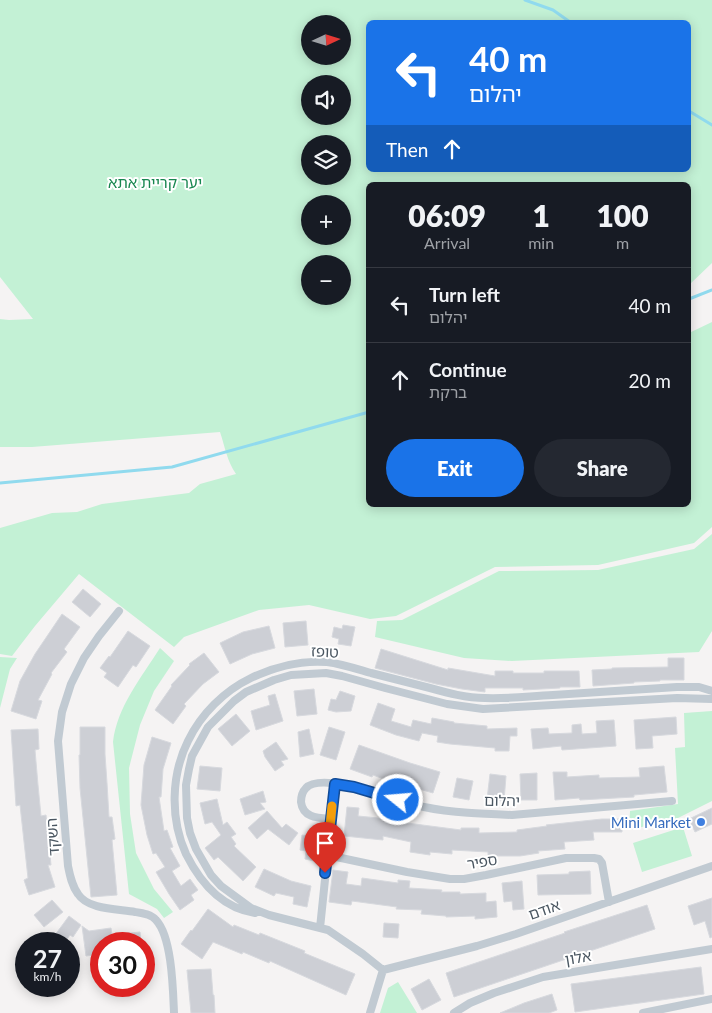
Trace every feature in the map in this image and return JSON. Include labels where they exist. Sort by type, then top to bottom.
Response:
[{"type":"street","name":"השקד","points":[[119,611],[84,658],[71,684],[62,712],[58,741],[68,866],[71,881],[79,896],[91,904],[105,908],[137,912],[151,916],[157,921],[164,933],[169,955],[174,1013]]},
{"type":"street","name":"טופז","points":[[383,970],[328,930],[251,912],[226,903],[203,881],[186,854],[179,836],[176,820],[175,784],[182,752],[200,720],[228,693],[240,683],[270,669],[289,665],[326,662],[345,665],[449,693],[484,698],[684,687],[699,687],[712,691]]},
{"type":"street","name":"טופז","points":[[269,915],[252,908],[236,897],[221,886],[212,875],[196,849],[190,833],[186,800],[186,785],[192,756],[208,727],[234,701],[260,685],[291,675],[326,673],[447,704],[483,709],[678,698],[712,698]]},
{"type":"street","name":"יהלום","points":[[331,819],[314,818],[303,809],[301,795],[309,784],[326,782],[354,787],[423,807],[486,814],[512,815],[672,801]]},
{"type":"street","points":[[320,928],[335,784]]},
{"type":"street","name":"ספיר","points":[[327,855],[450,879],[486,876],[566,858],[594,858],[599,859],[602,863],[609,902]]},
{"type":"street","name":"אודם","points":[[383,970],[477,946],[712,866]]},
{"type":"street","name":"אלון","points":[[454,1013],[494,992],[544,977],[712,949]]},
{"type":"street","points":[[370,1013],[383,970]]},
{"type":"street","points":[[643,1013],[712,999]]},
{"type":"green space","name":"יער קריית אתא","points":[[0,0],[712,0],[712,263],[691,283],[691,182],[366,182],[366,507],[691,507],[691,332],[712,322],[712,527],[694,543],[598,565],[495,567],[396,616],[370,619],[309,605],[259,610],[184,637],[174,647],[79,574],[12,656],[0,654],[0,528],[52,513],[77,512],[102,504],[189,493],[200,484],[236,474],[228,459],[220,432],[32,447],[0,447],[0,319],[33,319],[0,277]]},
{"type":"green space","points":[[712,534],[712,631],[699,652],[512,661],[464,658],[375,637],[377,621],[402,620],[499,571],[598,570],[694,549]]},
{"type":"green space","points":[[160,648],[174,661],[154,691],[140,725],[129,768],[130,814],[136,853],[154,889],[173,912],[164,918],[157,909],[129,894],[113,742],[115,729],[125,705]]},
{"type":"green space","points":[[0,657],[17,658],[10,669],[0,708]]},
{"type":"green space","points":[[712,711],[712,801],[676,819],[629,830],[630,811],[678,804],[675,748],[685,747],[684,713]]},
{"type":"green space","points":[[683,827],[692,856],[642,872],[633,843]]},
{"type":"green space","points":[[398,982],[417,1013],[380,1013],[388,988]]},
{"type":"building","points":[[83,589],[101,604],[90,617],[72,602]]},
{"type":"building","points":[[62,614],[80,627],[64,649],[67,652],[51,673],[38,700],[42,701],[36,719],[11,711],[20,681],[35,654]]},
{"type":"building","points":[[306,621],[308,645],[285,647],[283,623]]},
{"type":"building","points":[[343,625],[355,627],[351,646],[338,644],[339,639],[332,637],[334,627],[342,629]]},
{"type":"building","points":[[269,626],[275,648],[252,654],[230,664],[220,643],[243,632]]},
{"type":"building","points":[[128,631],[150,646],[136,667],[133,665],[118,687],[104,677],[107,673],[100,668]]},
{"type":"building","points":[[381,649],[448,670],[448,668],[495,676],[495,671],[544,673],[544,671],[579,671],[580,687],[523,690],[523,688],[485,688],[485,692],[462,689],[375,668]]},
{"type":"building","points":[[204,653],[219,672],[203,684],[184,704],[186,706],[173,724],[155,710],[171,685],[189,664]]},
{"type":"building","points":[[668,658],[684,658],[684,680],[660,680],[593,686],[592,670],[668,667]]},
{"type":"building","points":[[314,689],[317,714],[297,716],[294,691]]},
{"type":"building","points":[[340,691],[355,696],[351,711],[336,712],[328,710],[331,699],[336,700]]},
{"type":"building","points":[[275,694],[283,721],[256,730],[251,711],[270,705],[268,696]]},
{"type":"building","points":[[378,703],[395,709],[391,721],[411,727],[413,720],[431,724],[432,718],[454,723],[487,726],[487,729],[517,728],[517,736],[510,736],[509,751],[495,751],[495,748],[437,742],[438,736],[422,733],[419,741],[370,725]]},
{"type":"building","points":[[236,714],[250,731],[232,746],[218,729]]},
{"type":"building","points":[[676,717],[677,734],[652,736],[653,748],[636,749],[634,720]]},
{"type":"building","points":[[614,720],[616,746],[562,750],[561,746],[533,749],[531,729],[548,728],[549,734],[572,733],[572,725],[581,724],[582,734],[597,733],[596,721]]},
{"type":"building","points":[[80,727],[105,727],[109,817],[112,817],[115,839],[112,840],[117,895],[91,897],[80,788]]},
{"type":"building","points":[[329,727],[345,732],[336,760],[320,755]]},
{"type":"building","points":[[38,729],[39,749],[35,750],[41,816],[46,815],[51,865],[48,865],[55,887],[29,895],[24,880],[28,878],[20,805],[16,806],[11,730]]},
{"type":"building","points":[[309,729],[314,754],[300,757],[298,732]]},
{"type":"building","points":[[152,737],[171,743],[163,769],[161,797],[159,797],[164,831],[167,830],[173,847],[170,848],[180,866],[172,871],[181,886],[190,879],[198,890],[191,895],[194,900],[180,910],[156,872],[165,867],[156,853],[153,854],[141,805],[144,765]]},
{"type":"building","points":[[276,742],[288,759],[281,761],[284,765],[275,771],[263,751]]},
{"type":"building","points":[[359,745],[440,772],[433,793],[402,784],[402,786],[350,769]]},
{"type":"building","points":[[200,766],[222,768],[220,791],[197,789]]},
{"type":"building","points":[[664,766],[667,792],[634,795],[634,797],[555,800],[553,772],[567,772],[567,777],[599,775],[599,778],[640,777],[639,768]]},
{"type":"building","points":[[537,773],[537,800],[521,800],[520,774]]},
{"type":"building","points":[[490,774],[506,776],[504,801],[487,799]]},
{"type":"building","points":[[457,778],[473,781],[469,800],[453,797]]},
{"type":"building","points":[[263,791],[266,802],[260,803],[265,809],[245,815],[240,799]]},
{"type":"building","points":[[217,799],[223,825],[227,822],[236,834],[231,837],[236,844],[234,846],[256,867],[243,881],[218,857],[214,860],[205,848],[221,835],[212,822],[205,824],[200,803]]},
{"type":"building","points":[[347,807],[359,808],[358,816],[388,819],[390,810],[402,812],[401,821],[407,823],[461,830],[461,828],[479,828],[479,833],[517,832],[517,830],[546,825],[602,819],[622,819],[622,832],[593,832],[594,840],[564,842],[565,849],[538,851],[539,853],[520,856],[488,856],[488,852],[452,850],[452,854],[430,852],[430,855],[410,852],[411,842],[383,836],[383,840],[344,836]]},
{"type":"building","name":"Mini Market","points":[[712,808],[712,824],[695,832],[689,819]]},
{"type":"building","points":[[267,811],[282,828],[286,824],[298,833],[289,845],[268,829],[257,839],[248,828]]},
{"type":"building","points":[[302,835],[323,838],[319,862],[305,859],[306,851],[300,850]]},
{"type":"building","points":[[264,869],[291,881],[311,886],[307,907],[293,904],[294,897],[276,893],[274,896],[255,887]]},
{"type":"building","points":[[333,870],[348,872],[346,884],[361,886],[362,878],[398,883],[398,880],[410,881],[409,888],[460,892],[460,894],[486,893],[486,902],[496,901],[497,917],[475,919],[475,916],[446,917],[421,914],[422,910],[396,909],[397,907],[352,901],[351,905],[329,902]]},
{"type":"building","points":[[590,871],[591,894],[538,895],[537,875]]},
{"type":"building","points":[[522,881],[524,909],[513,910],[512,901],[504,902],[502,883]]},
{"type":"building","points":[[712,898],[712,937],[710,938],[705,921],[694,925],[688,906]]},
{"type":"building","points":[[52,900],[63,912],[44,927],[34,915]]},
{"type":"building","points":[[647,905],[655,929],[454,997],[446,973]]},
{"type":"building","points":[[208,909],[233,927],[234,925],[259,935],[260,933],[355,974],[346,995],[270,961],[269,963],[243,952],[242,954],[213,942],[202,959],[181,944]]},
{"type":"building","points":[[69,916],[81,925],[76,932],[57,932]]},
{"type":"building","points":[[384,923],[399,924],[398,938],[383,937]]},
{"type":"building","points":[[82,926],[89,931],[111,928],[112,932],[90,932],[90,955],[86,956]]},
{"type":"building","points":[[701,967],[704,994],[575,1012],[571,984]]},
{"type":"building","points":[[211,969],[215,1013],[191,1013],[187,970]]},
{"type":"building","points":[[429,979],[441,1000],[422,1010],[411,989]]},
{"type":"building","points":[[552,994],[557,1010],[549,1013],[500,1013],[524,1003]]},
{"type":"waterway","points":[[525,0],[553,10],[567,20]]},
{"type":"waterway","points":[[691,112],[712,125]]},
{"type":"waterway","points":[[691,298],[712,290]]},
{"type":"waterway","points":[[0,483],[172,467],[366,413]]},
{"type":"slow traffic","points":[[329,837],[332,806]]},
{"type":"place","name":"Mini Market","points":[[701,822]]},
{"type":"route","points":[[325,873],[335,784],[354,787],[398,800]]}]
